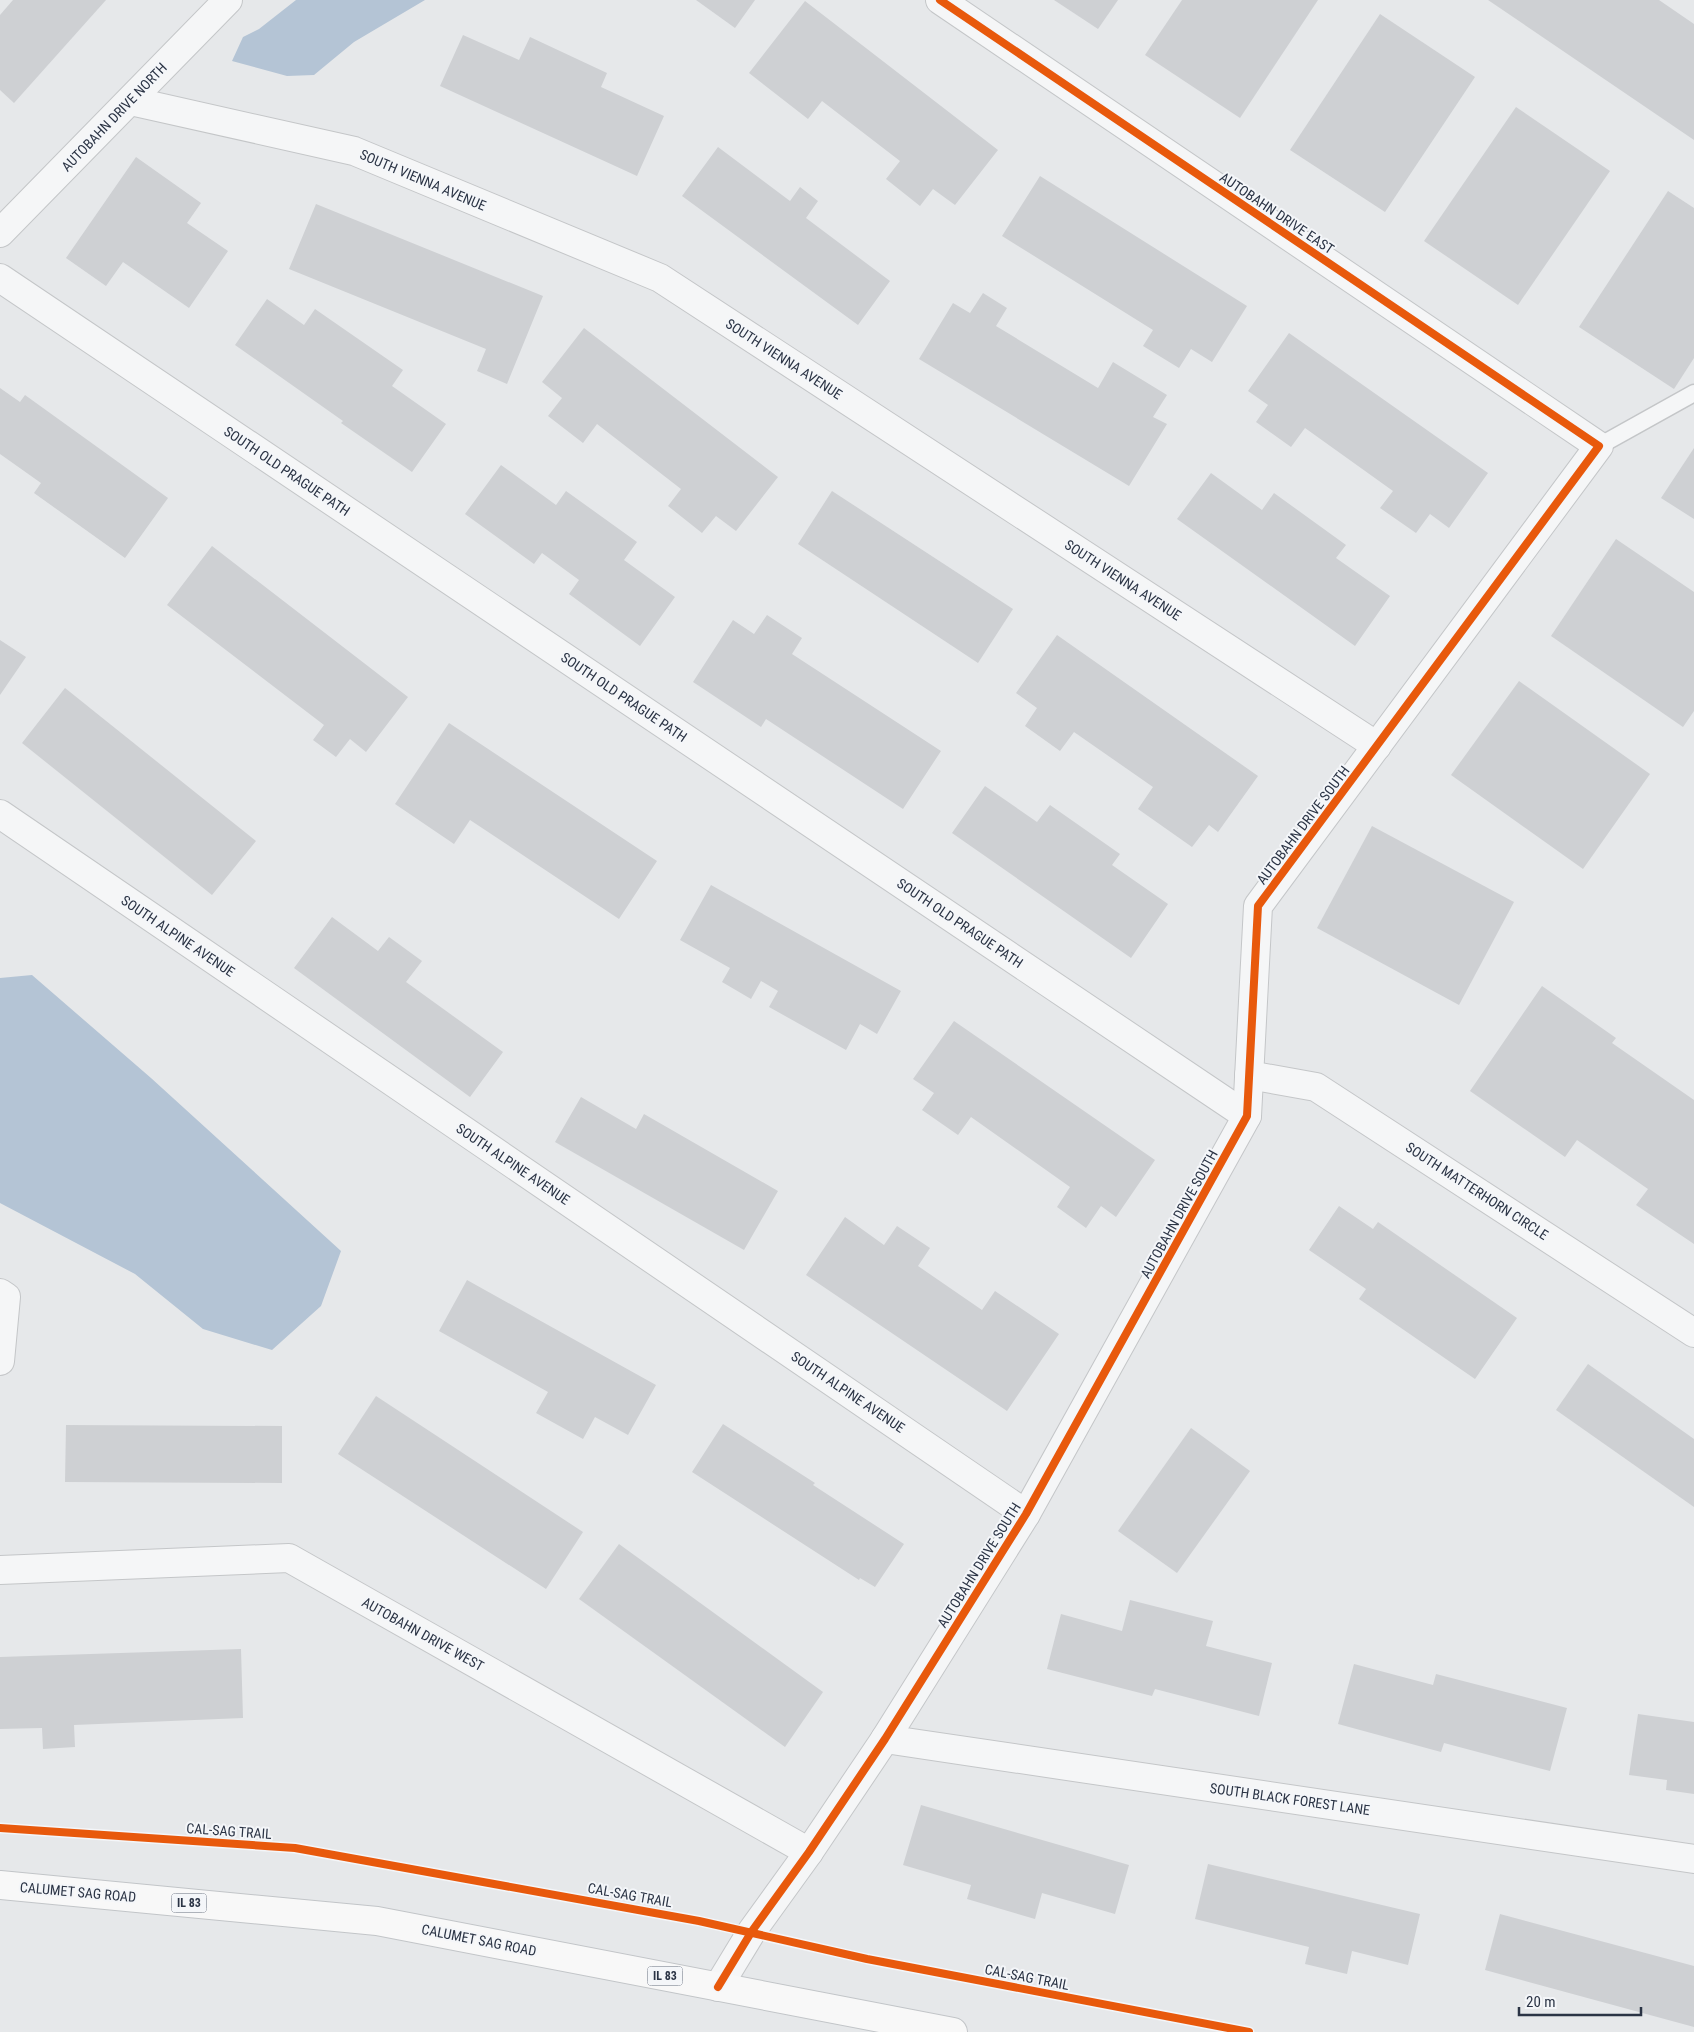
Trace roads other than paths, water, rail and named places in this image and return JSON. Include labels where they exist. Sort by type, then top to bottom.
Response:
[{"type":"main road","name":"CALUMET SAG ROAD","points":[[0,1885],[377,1921],[954,2032]]},
{"type":"street","name":"AUTOBAHN DRIVE NORTH","points":[[0,233],[228,0]]},
{"type":"street","name":"AUTOBAHN DRIVE EAST","points":[[940,0],[1599,446]]},
{"type":"street","name":"SOUTH VIENNA AVENUE","points":[[131,101],[354,151],[660,278],[1377,746]]},
{"type":"street","name":"SOUTH OLD PRAGUE PATH","points":[[0,278],[1247,1116]]},
{"type":"street","name":"AUTOBAHN DRIVE SOUTH","points":[[718,1986],[752,1931],[809,1852],[885,1739],[1026,1514],[1247,1116],[1258,906],[1599,446]]},
{"type":"street","name":"SOUTH ALPINE AVENUE","points":[[0,814],[1026,1514]]},
{"type":"street","name":"SOUTH MATTERHORN CIRCLE","points":[[1249,1075],[1316,1087],[1694,1333]]},
{"type":"street","points":[[0,1293],[6,1297],[0,1361]]},
{"type":"street","name":"AUTOBAHN DRIVE WEST","points":[[0,1570],[289,1558],[809,1852]]},
{"type":"street","name":"SOUTH BLACK FOREST LANE","points":[[885,1739],[1694,1859]]},
{"type":"lane","points":[[1599,446],[1694,393]]},
{"type":"water","points":[[296,0],[425,0],[354,42],[314,75],[287,76],[232,61],[243,37],[259,29]]},
{"type":"water","points":[[32,975],[151,1078],[341,1251],[321,1306],[272,1350],[203,1329],[135,1274],[0,1203],[0,978]]}]
